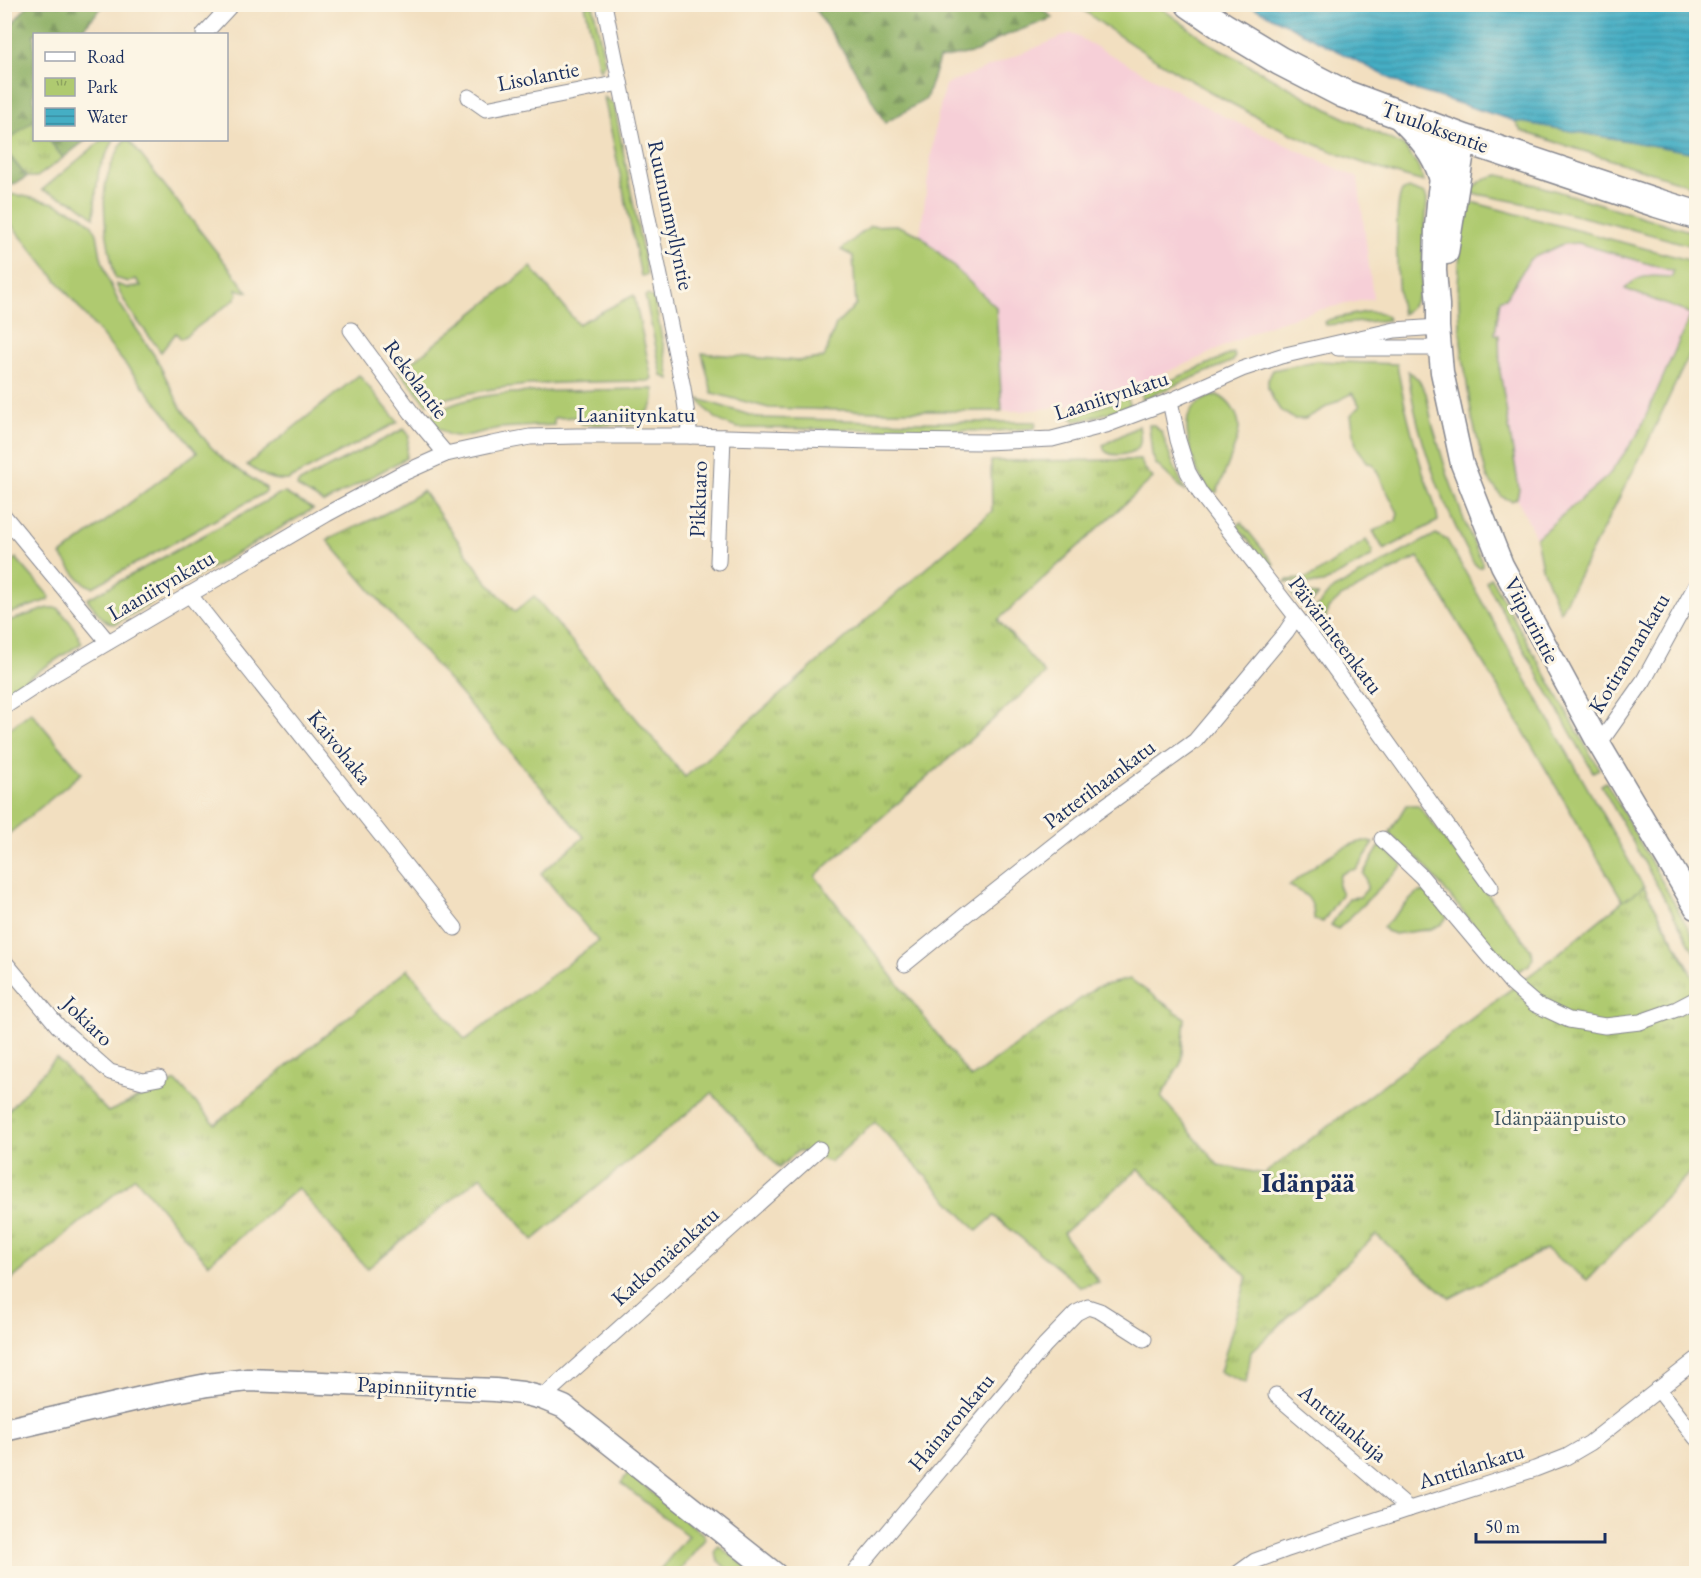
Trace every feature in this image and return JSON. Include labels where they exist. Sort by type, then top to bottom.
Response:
[{"type":"highway","name":"Tuuloksentie","points":[[1190,4],[1280,61],[1344,94],[1456,136],[1696,215]]},
{"type":"main road","points":[[1393,112],[1422,141],[1437,164],[1441,178]]},
{"type":"main road","name":"Viipurintie","points":[[1456,136],[1441,178],[1436,227],[1435,270],[1442,372],[1462,464],[1502,565],[1599,744],[1696,908]]},
{"type":"main road","name":"Viipurintie","points":[[1438,327],[1460,179],[1456,136]]},
{"type":"main road","name":"Papinniityntie","points":[[6,1426],[207,1385],[248,1380],[522,1393],[564,1407],[775,1574]]},
{"type":"street","points":[[205,33],[232,4]]},
{"type":"street","name":"Ruununmyllyntie","points":[[604,4],[683,388],[690,436]]},
{"type":"street","name":"Lisolantie","points":[[469,97],[486,109],[620,83]]},
{"type":"street","name":"Laaniitynkatu","points":[[4,708],[54,674],[189,594],[399,475],[446,454],[530,437],[690,436],[985,442],[1052,439],[1106,425],[1170,401],[1250,366],[1281,356],[1395,330],[1438,327]]},
{"type":"street","name":"Laaniitynkatu","points":[[1320,347],[1384,349],[1438,327]]},
{"type":"street","name":"Rekolantie","points":[[351,330],[414,416],[446,454]]},
{"type":"street","name":"Päivärinteenkatu","points":[[1170,401],[1178,440],[1188,472],[1200,493],[1296,617],[1491,886]]},
{"type":"street","name":"Pikkuaro","points":[[718,562],[723,437]]},
{"type":"street","points":[[4,516],[108,642]]},
{"type":"street","name":"Kotirannankatu","points":[[1599,744],[1644,680],[1696,585]]},
{"type":"street","name":"Kaivohaka","points":[[189,594],[455,928]]},
{"type":"street","name":"Patterihaankatu","points":[[905,964],[1083,822],[1195,741],[1296,617]]},
{"type":"street","points":[[1382,839],[1421,876],[1512,984],[1535,1004],[1569,1020],[1605,1026],[1640,1022],[1677,1009],[1696,999]]},
{"type":"street","name":"Jokiaro","points":[[4,961],[58,1026],[110,1072],[143,1081],[159,1078]]},
{"type":"street","name":"Katkomäenkatu","points":[[542,1398],[819,1149]]},
{"type":"street","name":"Hainaronkatu","points":[[853,1574],[1045,1345],[1076,1313],[1088,1307],[1100,1311],[1144,1339]]},
{"type":"street","name":"Anttilankatu","points":[[1237,1574],[1255,1561],[1566,1457],[1590,1443],[1696,1360]]},
{"type":"street","points":[[1658,1389],[1696,1438]]},
{"type":"street","name":"Anttilankuja","points":[[1276,1395],[1409,1509]]},
{"type":"shaded area","points":[[1071,33],[1225,117],[1358,178],[1373,298],[1314,311],[1269,325],[1191,362],[1101,398],[1069,406],[1002,411],[996,307],[920,235],[935,129],[945,85]]},
{"type":"shaded area","points":[[1578,243],[1673,271],[1672,277],[1643,277],[1632,281],[1691,313],[1639,434],[1609,475],[1536,538],[1517,498],[1519,489],[1500,373],[1499,335],[1495,334],[1500,299],[1506,298],[1530,259],[1563,244]]},
{"type":"green space","points":[[28,5],[104,5],[79,33],[33,33],[33,122],[5,143],[5,32]]},
{"type":"green space","points":[[585,5],[593,5],[605,63],[600,70],[598,64]]},
{"type":"green space","points":[[812,5],[1038,5],[1053,18],[999,38],[977,52],[939,59],[926,99],[885,123],[849,60]]},
{"type":"green space","points":[[1077,5],[1157,5],[1211,44],[1335,113],[1404,146],[1417,164],[1424,182],[1359,162],[1264,121],[1150,56]]},
{"type":"green space","points":[[604,97],[614,104],[647,275],[641,276]]},
{"type":"green space","points":[[33,121],[33,141],[50,141],[63,158],[37,177],[27,177],[5,150],[5,143]]},
{"type":"green space","points":[[1515,121],[1696,153],[1696,187],[1521,131]]},
{"type":"green space","points":[[50,141],[85,141],[63,158]]},
{"type":"green space","points":[[101,141],[113,141],[99,169],[94,217],[76,203],[42,190]]},
{"type":"green space","points":[[123,141],[130,141],[248,292],[236,289],[238,294],[234,300],[181,339],[176,333],[161,352],[130,311],[116,284],[128,288],[141,286],[136,279],[128,282],[115,278],[108,245],[104,211],[105,188],[115,157]]},
{"type":"green space","points":[[4,150],[27,177],[12,185],[5,184]]},
{"type":"green space","points":[[1499,175],[1696,233],[1696,247],[1585,217],[1471,193],[1483,180]]},
{"type":"green space","points":[[1408,188],[1425,194],[1427,200],[1421,287],[1415,302],[1402,314],[1397,271],[1397,232],[1399,201],[1402,191]]},
{"type":"green space","points":[[8,194],[54,203],[81,215],[92,225],[97,234],[108,279],[119,303],[156,358],[181,408],[210,446],[225,461],[266,488],[266,492],[93,587],[79,578],[61,555],[197,452],[5,217],[5,198]]},
{"type":"green space","points":[[1468,201],[1696,262],[1696,340],[1647,444],[1560,612],[1542,568],[1536,538],[1609,475],[1638,434],[1691,314],[1625,289],[1641,278],[1672,277],[1673,271],[1578,243],[1563,244],[1530,259],[1506,298],[1500,299],[1495,334],[1499,335],[1500,371],[1519,489],[1517,498],[1512,501],[1502,497],[1487,477],[1472,418],[1461,343],[1458,286],[1461,231]]},
{"type":"green space","points":[[896,225],[920,235],[996,307],[1002,411],[769,408],[712,393],[702,353],[797,361],[824,358],[836,325],[856,305],[853,256],[841,250],[870,226]]},
{"type":"green space","points":[[531,267],[578,324],[634,295],[652,379],[509,387],[454,396],[427,404],[398,369],[412,362]]},
{"type":"green space","points":[[648,295],[654,299],[670,379],[662,376],[645,296]]},
{"type":"green space","points":[[1366,312],[1382,314],[1389,320],[1325,325],[1324,322],[1331,319]]},
{"type":"green space","points":[[1233,353],[1235,356],[1233,361],[1141,400],[1142,393]]},
{"type":"green space","points":[[1316,361],[1397,364],[1412,434],[1438,521],[1384,550],[1373,531],[1396,521],[1398,513],[1373,464],[1368,463],[1356,446],[1351,415],[1360,406],[1352,393],[1305,419],[1294,419],[1280,410],[1268,388],[1268,380],[1273,370]]},
{"type":"green space","points":[[1408,371],[1418,379],[1426,393],[1432,423],[1447,473],[1482,567],[1478,567],[1473,562],[1441,493],[1417,420]]},
{"type":"green space","points":[[359,375],[398,422],[288,480],[271,479],[247,465]]},
{"type":"green space","points":[[654,389],[653,403],[639,419],[640,425],[581,424],[580,417],[554,418],[554,425],[499,428],[462,437],[449,435],[428,417],[460,402],[495,395]]},
{"type":"green space","points":[[1217,395],[1226,400],[1233,409],[1238,418],[1239,429],[1230,460],[1217,492],[1214,493],[1202,480],[1197,470],[1190,448],[1187,427],[1188,418],[1195,406]]},
{"type":"green space","points":[[1125,398],[1131,405],[1088,419],[1075,421],[1070,417]]},
{"type":"green space","points":[[699,399],[759,418],[1036,422],[1035,428],[996,431],[737,428],[715,417]]},
{"type":"green space","points":[[1149,425],[1154,425],[1162,433],[1186,492],[1156,464],[1152,454]]},
{"type":"green space","points":[[1139,426],[1140,441],[1137,449],[1120,455],[1105,451],[1103,445]]},
{"type":"green space","points":[[404,429],[409,435],[406,458],[324,503],[297,487],[298,483]]},
{"type":"green space","name":"Idänpäänpuisto","points":[[1140,460],[1153,478],[998,620],[1045,674],[815,876],[971,1078],[1097,987],[1130,979],[1185,1018],[1181,1063],[1161,1097],[1218,1165],[1264,1174],[1644,887],[1696,983],[1696,1166],[1587,1280],[1546,1249],[1450,1298],[1376,1235],[1251,1352],[1246,1383],[1220,1372],[1247,1277],[1139,1169],[1063,1233],[1099,1282],[1081,1287],[994,1216],[977,1231],[875,1122],[830,1162],[798,1151],[779,1168],[712,1093],[533,1240],[481,1176],[367,1269],[298,1188],[208,1264],[135,1177],[5,1285],[4,1115],[56,1058],[108,1112],[176,1081],[215,1124],[408,969],[465,1040],[598,941],[541,873],[584,837],[327,540],[386,513],[423,491],[485,579],[515,612],[534,596],[685,777],[992,511],[991,461]]},
{"type":"green space","points":[[285,493],[313,509],[115,624],[103,618],[87,599],[279,494]]},
{"type":"green space","points":[[1241,522],[1274,564],[1269,566],[1237,526]]},
{"type":"green space","points":[[1436,534],[1447,540],[1690,969],[1554,957],[1623,901],[1493,679],[1418,557],[1341,597],[1328,609],[1322,629],[1310,616],[1330,591]]},
{"type":"green space","points":[[1366,540],[1373,551],[1371,557],[1323,583],[1285,582],[1314,575]]},
{"type":"green space","points":[[16,558],[50,597],[48,600],[5,615],[5,567]]},
{"type":"green space","points":[[1491,578],[1599,769],[1593,772],[1486,582]]},
{"type":"green space","points":[[1291,593],[1318,595],[1305,610]]},
{"type":"green space","points":[[49,608],[58,608],[71,623],[82,643],[5,693],[5,622]]},
{"type":"green space","points":[[31,712],[82,773],[5,837],[5,732]]},
{"type":"green space","points":[[1606,782],[1696,942],[1696,955],[1601,785]]},
{"type":"green space","points":[[1406,805],[1418,805],[1530,948],[1533,957],[1529,965],[1515,973],[1420,860],[1390,835]]},
{"type":"green space","points":[[1364,841],[1374,843],[1356,870],[1349,870],[1340,875],[1338,886],[1342,893],[1323,922],[1314,919],[1308,898],[1289,886],[1333,853]]},
{"type":"green space","points":[[1382,846],[1403,865],[1338,929],[1331,925],[1349,898],[1360,897],[1367,889],[1366,878],[1363,874],[1379,847]]},
{"type":"green space","points":[[1421,892],[1427,894],[1447,917],[1442,924],[1431,929],[1395,934],[1386,931],[1383,927],[1416,894]]},
{"type":"green space","points":[[628,1473],[704,1535],[705,1539],[678,1573],[657,1573],[688,1536],[621,1483]]},
{"type":"green space","points":[[719,1546],[754,1573],[732,1573],[720,1563],[717,1557],[715,1550]]},
{"type":"water","points":[[1249,5],[1696,5],[1696,153],[1515,121],[1409,88]]},
{"type":"district","name":"Idänpää","points":[[1308,1182]]}]
